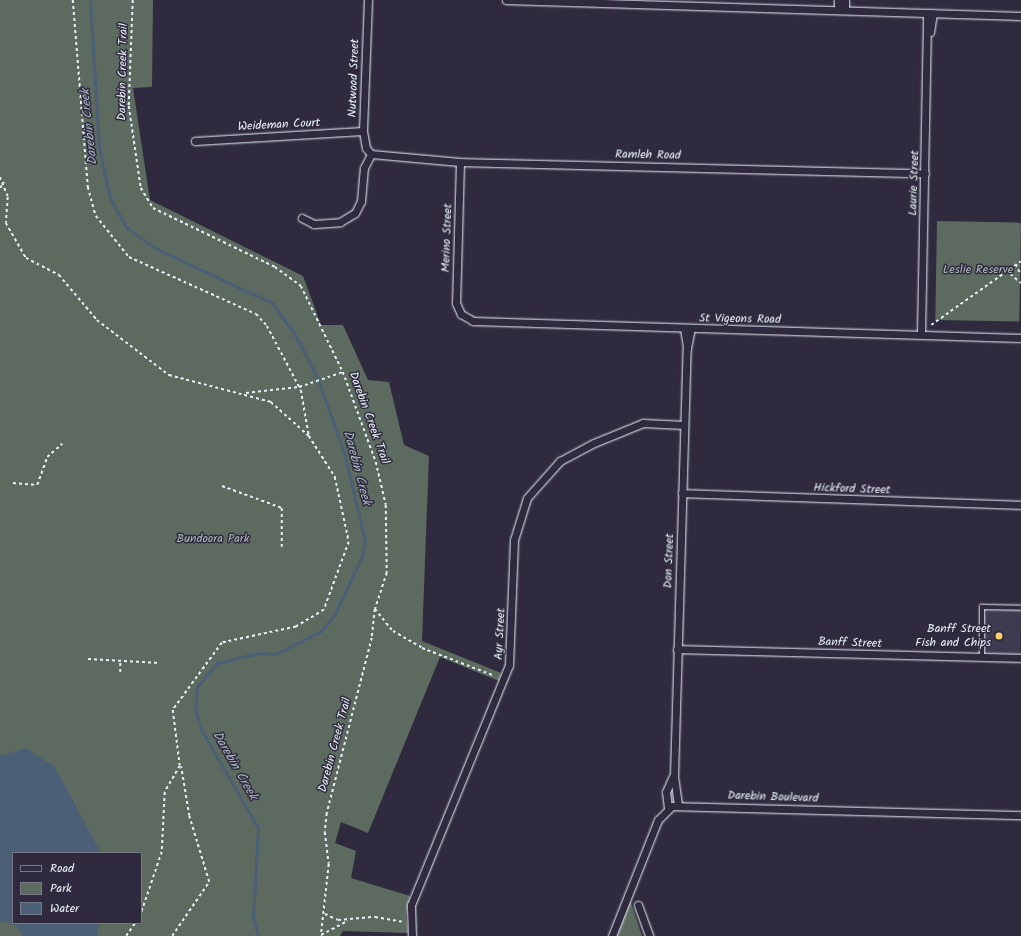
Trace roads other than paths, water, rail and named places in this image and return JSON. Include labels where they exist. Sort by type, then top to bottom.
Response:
[{"type":"street","name":"Nutwood Street","points":[[368,0],[363,131],[366,148],[371,154]]},
{"type":"street","points":[[506,0],[1021,16]]},
{"type":"street","points":[[838,0],[841,10]]},
{"type":"street","points":[[841,10],[845,0]]},
{"type":"street","name":"Laurie Street","points":[[921,334],[930,13]]},
{"type":"street","name":"Weideman Court","points":[[195,141],[363,131]]},
{"type":"street","points":[[302,218],[314,224],[340,222],[355,213],[361,201],[364,168],[371,154]]},
{"type":"street","name":"Ramleh Road","points":[[371,154],[460,162],[925,173]]},
{"type":"street","name":"Merino Street","points":[[460,162],[456,304],[460,314]]},
{"type":"street","name":"St Vigeons Road","points":[[460,314],[473,321],[1021,338]]},
{"type":"street","name":"Don Street","points":[[678,805],[674,776],[687,328]]},
{"type":"street","name":"Ayr Street","points":[[412,936],[409,923],[411,905],[504,679],[510,657],[516,525],[535,485],[560,461],[626,429],[643,423],[684,425]]},
{"type":"street","name":"Hickford Street","points":[[682,493],[1021,506]]},
{"type":"street","name":"Banff Street","points":[[677,649],[1021,658]]},
{"type":"street","name":"Don Street","points":[[668,808],[666,792],[674,776]]},
{"type":"street","name":"Darebin Boulevard","points":[[668,808],[678,805],[1020,815]]},
{"type":"street","points":[[612,936],[658,820],[668,808]]},
{"type":"street","points":[[638,905],[649,936]]},
{"type":"lane","points":[[982,657],[982,607],[1021,608]]},
{"type":"water","points":[[26,748],[55,767],[100,852],[12,852],[12,924],[0,921],[0,756]]},
{"type":"water","points":[[12,924],[99,924],[97,936],[23,936],[16,925]]},
{"type":"waterway","name":"Darebin Creek","points":[[90,0],[99,148],[110,198],[126,227],[155,248],[272,303],[295,335],[318,379],[345,456],[365,541],[362,556],[335,614],[321,631],[275,654],[259,653],[217,663],[197,687],[195,708],[201,729],[258,828],[253,917],[258,936]]},
{"type":"place","name":"Banff Street Fish and Chips","points":[[999,636]]},
{"type":"park label","name":"Leslie Reserve","points":[[978,270]]},
{"type":"park label","name":"Bundoora Park","points":[[213,539]]}]
